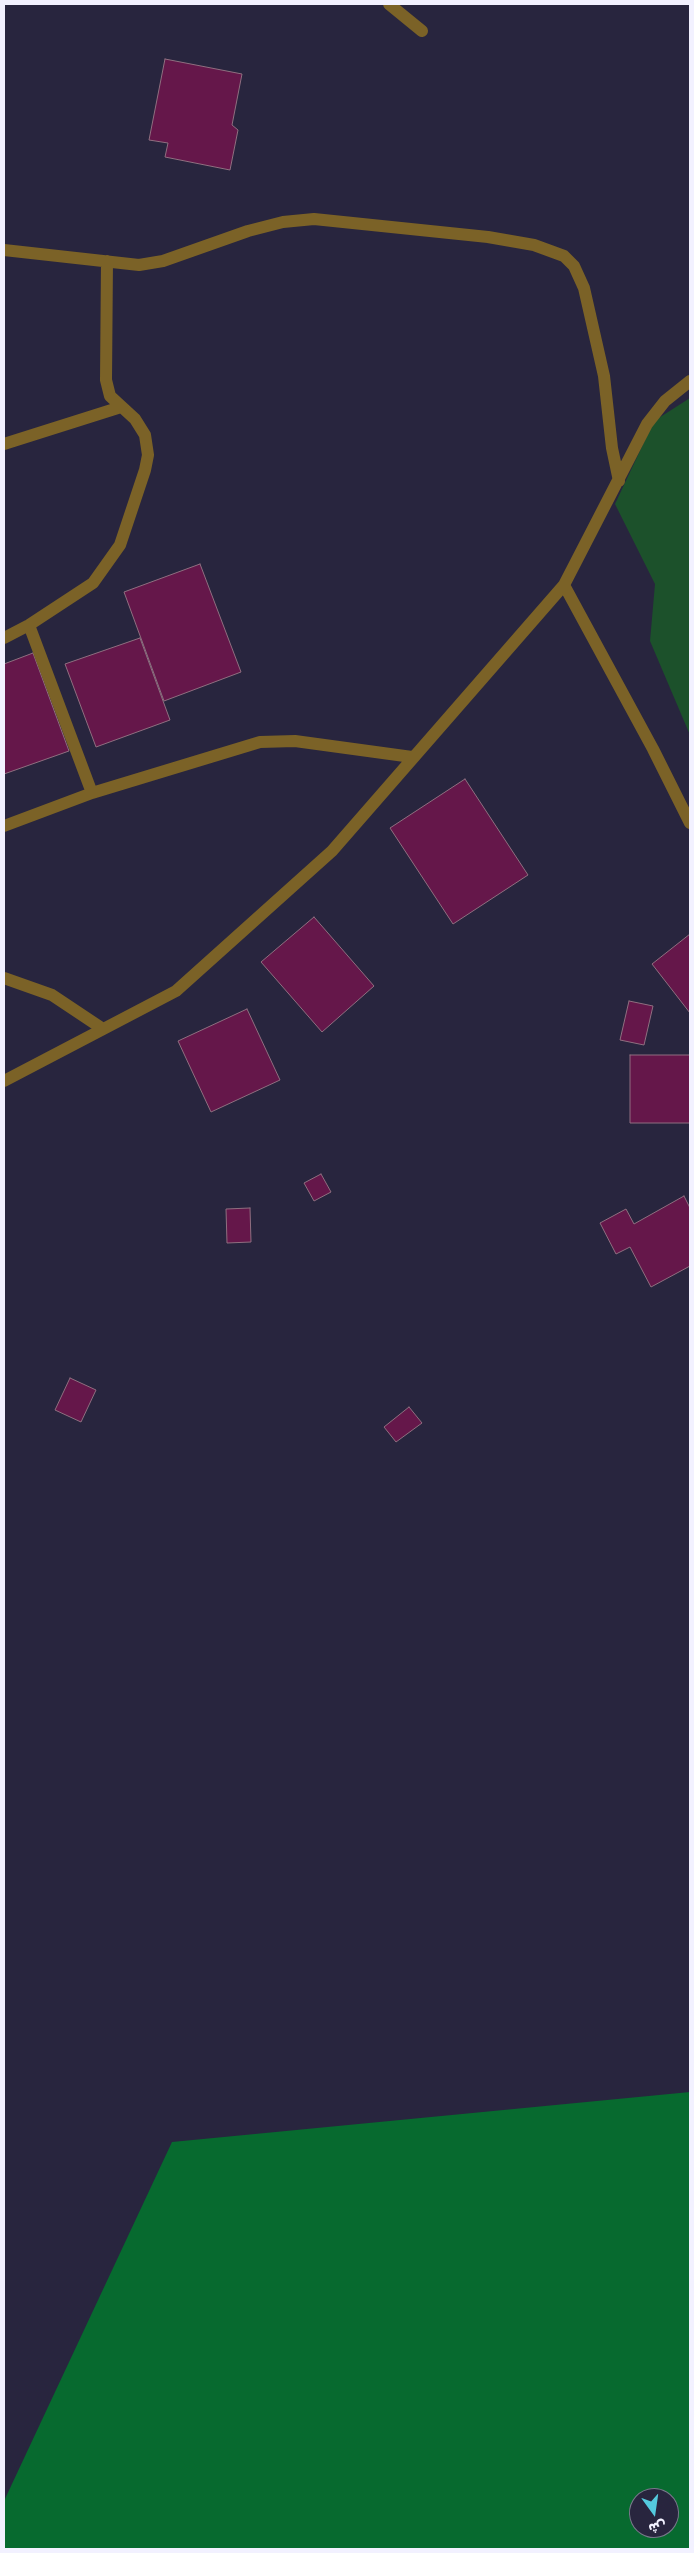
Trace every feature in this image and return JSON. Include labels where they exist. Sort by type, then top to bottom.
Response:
[{"type":"street","points":[[389,4],[422,31]]},
{"type":"street","points":[[4,250],[139,264],[163,261],[248,231],[283,222],[314,219],[488,237],[534,245],[564,256],[574,266],[584,288],[604,376],[612,448],[619,480]]},
{"type":"street","points":[[4,638],[93,583],[120,545],[148,455],[145,435],[135,419],[110,396],[106,380],[107,261]]},
{"type":"street","points":[[4,1081],[176,991],[332,851],[564,585],[647,424],[665,401],[690,381]]},
{"type":"street","points":[[4,444],[121,407]]},
{"type":"street","points":[[564,585],[653,748],[690,823]]},
{"type":"street","points":[[29,624],[92,793]]},
{"type":"street","points":[[4,826],[92,793],[260,742],[296,741],[412,757]]},
{"type":"street","points":[[4,978],[52,995],[103,1030]]},
{"type":"green space","points":[[690,398],[690,735],[650,641],[655,584],[615,504],[654,421]]},
{"type":"green space","points":[[690,2092],[690,2549],[4,2549],[4,2501],[172,2142]]},
{"type":"building","points":[[165,59],[242,74],[232,125],[238,130],[230,170],[165,157],[168,143],[149,140]]},
{"type":"building","points":[[200,564],[241,672],[164,701],[124,592]]},
{"type":"building","points":[[140,638],[170,720],[96,747],[65,664]]},
{"type":"building","points":[[33,653],[69,751],[4,774],[4,664]]},
{"type":"building","points":[[465,779],[528,875],[453,924],[390,828]]},
{"type":"building","points":[[314,917],[374,986],[322,1032],[261,962]]},
{"type":"building","points":[[690,934],[690,1013],[652,964]]},
{"type":"building","points":[[629,1001],[653,1006],[644,1045],[620,1040]]},
{"type":"building","points":[[247,1009],[280,1080],[211,1112],[178,1041]]},
{"type":"building","points":[[630,1055],[690,1055],[690,1123],[630,1123]]},
{"type":"building","points":[[321,1174],[331,1192],[314,1201],[304,1183]]},
{"type":"building","points":[[684,1196],[690,1208],[690,1266],[651,1287],[630,1247],[616,1254],[600,1223],[626,1209],[634,1224]]},
{"type":"building","points":[[250,1208],[251,1242],[227,1243],[226,1209]]},
{"type":"building","points":[[70,1378],[96,1390],[81,1422],[55,1410]]},
{"type":"building","points":[[409,1407],[422,1423],[396,1442],[384,1427]]}]
